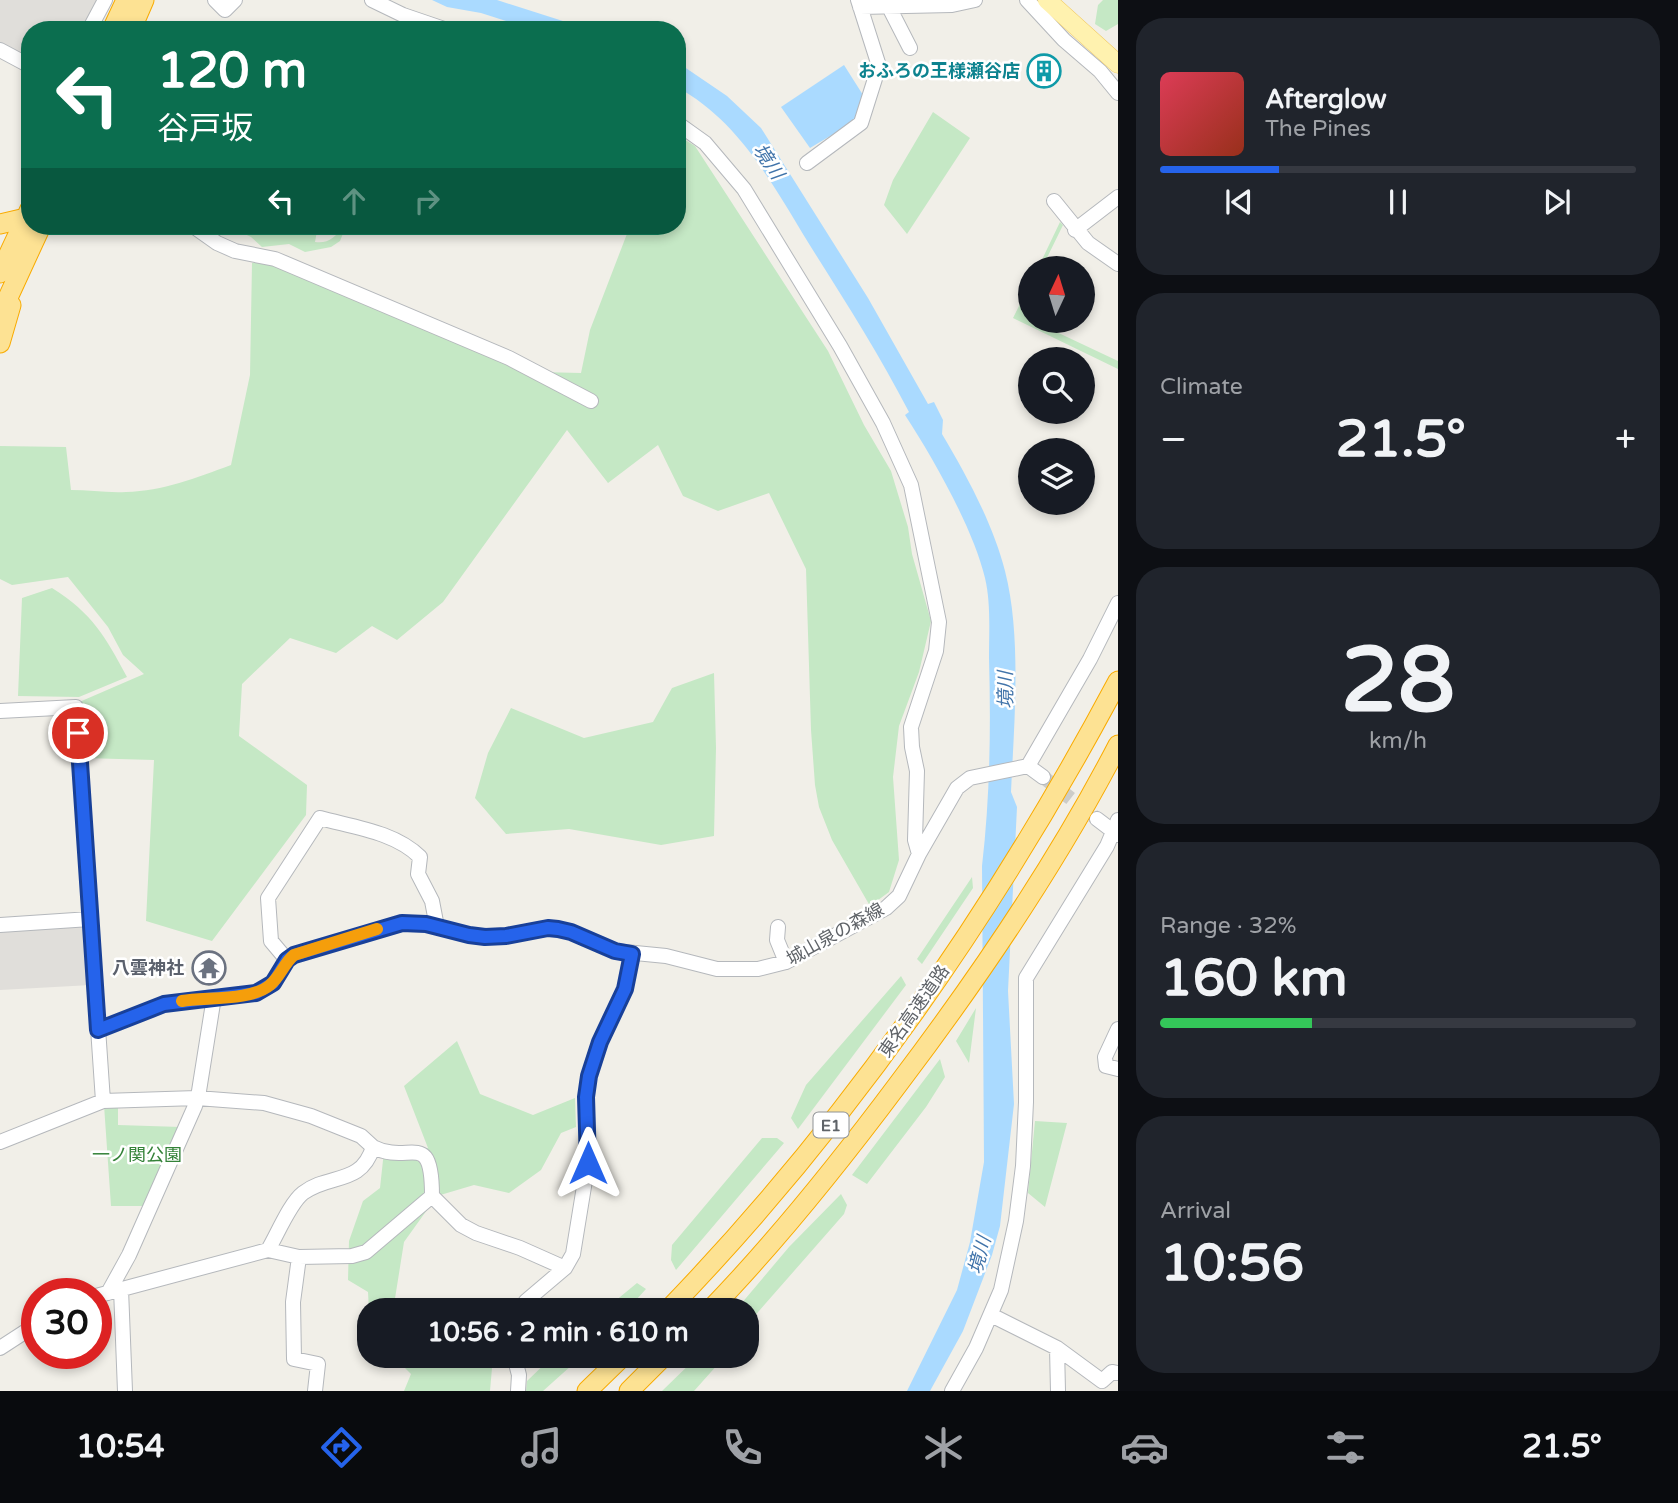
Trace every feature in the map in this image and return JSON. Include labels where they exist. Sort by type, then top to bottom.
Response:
[{"type":"highway","points":[[116,21],[126,0]]},
{"type":"highway","points":[[135,21],[144,0]]},
{"type":"highway","points":[[0,224],[21,219]]},
{"type":"highway","points":[[0,273],[22,235]]},
{"type":"highway","points":[[0,343],[29,235]]},
{"type":"highway","points":[[0,315],[23,264]]},
{"type":"highway","name":"東名高速道路","points":[[679,1298],[806,1157],[914,1014],[1023,849],[1071,769],[1118,681]]},
{"type":"highway","name":"東名高速道路","points":[[721,1298],[820,1186],[976,979],[1026,906],[1118,746]]},
{"type":"highway","points":[[587,1391],[611,1368]]},
{"type":"highway","points":[[629,1391],[652,1368]]},
{"type":"main road","points":[[1047,0],[1118,64]]},
{"type":"street","points":[[94,21],[104,0]]},
{"type":"street","points":[[215,0],[225,10],[235,0]]},
{"type":"street","points":[[372,0],[421,21]]},
{"type":"street","points":[[807,163],[861,124],[879,66],[859,3],[890,7],[952,5],[975,0]]},
{"type":"street","points":[[1027,0],[1064,40],[1100,71],[1118,93]]},
{"type":"street","points":[[890,7],[911,48]]},
{"type":"street","points":[[0,50],[21,61]]},
{"type":"street","points":[[686,129],[705,143],[744,189],[840,346],[883,424],[911,485],[939,622],[936,651],[911,727],[917,771],[915,840],[919,855]]},
{"type":"street","points":[[1075,230],[1118,197]]},
{"type":"street","points":[[1054,201],[1088,243],[1118,264]]},
{"type":"street","points":[[206,235],[235,251],[283,262],[509,358],[591,401]]},
{"type":"street","points":[[223,235],[251,253]]},
{"type":"street","points":[[1043,778],[1028,766],[1084,670],[1118,603]]},
{"type":"street","points":[[0,711],[76,706],[103,1101]]},
{"type":"street","name":"城山泉の森線","points":[[287,960],[294,955],[393,924],[438,926],[485,937],[558,929],[615,951],[666,957],[717,969],[758,969],[786,962],[886,908],[899,896],[957,788],[970,778],[1028,766]]},
{"type":"street","points":[[98,1030],[156,1006],[256,993],[273,983],[287,960],[271,941],[268,898],[320,818],[379,834],[410,847],[420,857],[418,874],[432,901],[438,926]]},
{"type":"street","points":[[952,1391],[991,1315],[1008,1264],[1017,1221],[1026,1102],[1026,978],[1116,829],[1097,819]]},
{"type":"street","points":[[0,925],[90,919]]},
{"type":"street","points":[[778,927],[777,940],[786,962]]},
{"type":"street","points":[[530,1298],[565,1268],[573,1254],[588,1163],[586,1097],[589,1076],[600,1042],[625,989],[632,954]]},
{"type":"street","points":[[112,1286],[129,1255],[197,1098],[214,997]]},
{"type":"street","points":[[1118,1029],[1105,1057],[1106,1066],[1118,1069]]},
{"type":"street","points":[[0,1142],[103,1101],[197,1098],[264,1103],[312,1116],[351,1131],[382,1151],[422,1154],[429,1160],[432,1168],[432,1196],[461,1225],[565,1268]]},
{"type":"street","points":[[268,1250],[302,1194],[354,1174],[367,1162],[373,1147]]},
{"type":"street","points":[[112,1292],[268,1250],[299,1257],[352,1256],[366,1252],[432,1196]]},
{"type":"street","points":[[299,1257],[293,1302],[295,1359],[318,1364],[315,1391]]},
{"type":"street","points":[[991,1315],[1057,1348],[1102,1381],[1111,1372],[1118,1373]]},
{"type":"street","points":[[112,1318],[124,1391]]},
{"type":"street","points":[[0,1348],[21,1334]]},
{"type":"street","points":[[1057,1348],[1058,1391]]},
{"type":"street","points":[[517,1368],[517,1390]]},
{"type":"shaded area","points":[[0,0],[101,0],[90,21],[21,21],[21,56],[0,45]]},
{"type":"shaded area","points":[[90,919],[91,985],[0,990],[0,929]]},
{"type":"green space","points":[[1103,0],[1118,0],[1118,24],[1106,31],[1095,24],[1098,5]]},
{"type":"green space","points":[[933,112],[970,138],[907,234],[884,205],[893,180]]},
{"type":"green space","points":[[686,140],[695,146],[828,351],[864,425],[891,471],[908,527],[912,554],[931,621],[919,672],[899,726],[893,777],[899,860],[889,892],[870,906],[832,840],[819,807],[811,730],[806,569],[769,493],[718,511],[683,496],[658,445],[608,483],[567,430],[443,602],[397,640],[372,626],[336,653],[290,638],[242,684],[239,736],[307,785],[306,815],[212,941],[146,921],[154,760],[84,758],[77,703],[144,674],[123,655],[108,627],[68,577],[12,585],[0,579],[0,446],[66,447],[71,490],[119,492],[153,489],[231,465],[250,375],[252,263],[275,259],[540,372],[581,373],[590,330],[627,235],[686,235]]},
{"type":"green space","points":[[1060,222],[1063,225],[1048,256],[1044,256]]},
{"type":"green space","points":[[247,235],[316,235],[315,242],[324,242],[336,235],[342,235],[340,241],[331,247],[305,252],[289,244],[262,247]]},
{"type":"green space","points":[[1018,308],[1018,320],[1013,318]]},
{"type":"green space","points":[[1044,333],[1059,333],[1088,347],[1073,347]]},
{"type":"green space","points":[[1095,350],[1118,361],[1118,369],[1095,358]]},
{"type":"green space","points":[[52,588],[78,607],[97,627],[127,677],[79,697],[18,696],[22,598]]},
{"type":"green space","points":[[714,673],[714,836],[661,845],[569,829],[506,834],[475,798],[488,753],[511,708],[584,738],[653,722],[672,688]]},
{"type":"green space","points":[[972,877],[973,888],[922,964],[917,959]]},
{"type":"green space","points":[[901,976],[906,985],[798,1129],[791,1118],[806,1085]]},
{"type":"green space","points":[[976,1008],[969,1063],[956,1041]]},
{"type":"green space","points":[[457,1041],[480,1094],[533,1115],[575,1098],[576,1127],[561,1133],[541,1170],[509,1193],[474,1185],[437,1196],[404,1242],[395,1298],[368,1298],[368,1292],[348,1280],[349,1241],[363,1201],[380,1188],[384,1151],[428,1148],[404,1086]]},
{"type":"green space","points":[[940,1059],[945,1077],[926,1107],[867,1184],[852,1175]]},
{"type":"green space","name":"一ノ関公園","points":[[118,1103],[118,1125],[181,1127],[146,1206],[111,1206],[104,1105]]},
{"type":"green space","points":[[1035,1121],[1067,1123],[1045,1207],[1028,1193]]},
{"type":"green space","points":[[762,1138],[777,1138],[784,1143],[676,1270],[671,1260],[672,1245]]},
{"type":"green space","points":[[841,1194],[847,1205],[844,1214],[759,1311],[759,1298],[746,1298],[789,1247]]},
{"type":"green space","points":[[637,1283],[646,1289],[638,1298],[619,1298]]},
{"type":"green space","points":[[405,1368],[492,1368],[490,1391],[404,1391],[411,1374]]},
{"type":"green space","points":[[541,1368],[569,1368],[543,1391],[526,1391],[527,1381]]},
{"type":"green space","points":[[686,1368],[715,1368],[694,1391],[662,1391]]},
{"type":"water","points":[[432,0],[497,0],[563,21],[506,21],[447,7]]},
{"type":"water","points":[[844,65],[863,95],[857,120],[810,148],[781,107]]},
{"type":"water","name":"境川","points":[[686,68],[727,96],[761,128],[868,298],[928,404],[934,402],[943,420],[942,434],[970,483],[994,536],[1010,597],[1015,652],[1011,792],[1017,807],[1008,991],[1014,1104],[1000,1226],[992,1255],[963,1331],[930,1391],[907,1391],[957,1290],[970,1242],[984,1162],[982,866],[990,736],[987,588],[979,558],[962,516],[905,415],[909,412],[876,352],[773,184],[740,140],[701,102],[686,93]]},
{"type":"tunnel","points":[[1043,777],[1097,819]]},
{"type":"slow traffic","points":[[182,1001],[263,991],[273,983],[287,960],[294,955],[377,929]]},
{"type":"place","name":"おふろの王様瀬谷店","points":[[1044,71]]},
{"type":"place","name":"八雲神社","points":[[209,968]]},
{"type":"route","points":[[78,733],[98,1030],[164,1004],[263,991],[273,983],[287,960],[294,955],[393,924],[426,924],[485,937],[548,928],[571,932],[615,951],[632,954],[625,989],[600,1042],[589,1076],[586,1097],[588,1163]]}]
